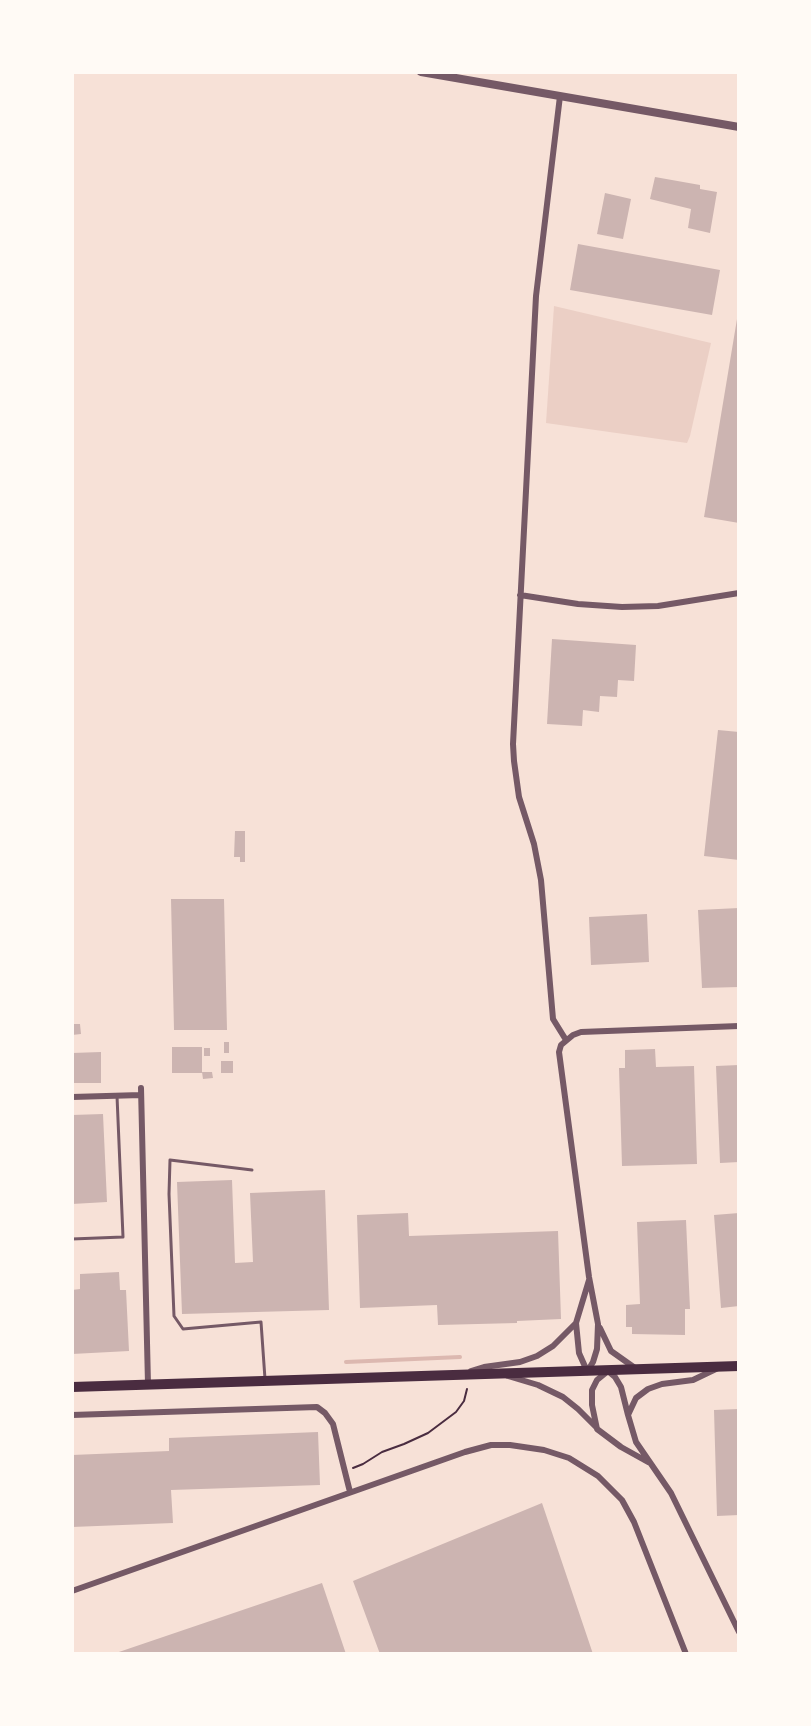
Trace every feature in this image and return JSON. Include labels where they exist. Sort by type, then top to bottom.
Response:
[{"type":"main road","points":[[72,1387],[739,1366]]},
{"type":"street","points":[[421,72],[739,127]]},
{"type":"street","points":[[560,96],[536,296],[520,595],[514,761],[519,797],[534,844],[541,879],[553,1019],[566,1040]]},
{"type":"street","points":[[520,595],[622,608],[658,606],[739,593]]},
{"type":"street","points":[[587,1372],[597,1349],[598,1324],[559,1052],[566,1040],[581,1032],[739,1026]]},
{"type":"street","points":[[72,1097],[117,1096],[141,1091],[148,1384]]},
{"type":"street","points":[[587,1372],[579,1353],[576,1323],[590,1277]]},
{"type":"street","points":[[461,1374],[484,1367],[520,1362],[537,1356],[553,1346],[576,1323]]},
{"type":"street","points":[[598,1324],[611,1351],[639,1370]]},
{"type":"street","points":[[628,1415],[636,1398],[648,1389],[662,1384],[693,1380],[721,1367]]},
{"type":"street","points":[[597,1428],[592,1405],[592,1390],[597,1380],[608,1371],[621,1387],[636,1443],[665,1483],[677,1505],[739,1632]]},
{"type":"street","points":[[496,1374],[529,1382],[552,1391],[573,1404],[597,1428],[621,1447],[651,1464]]},
{"type":"street","points":[[72,1415],[317,1407],[333,1424],[350,1492]]},
{"type":"street","points":[[72,1591],[465,1452],[491,1445],[510,1445],[533,1448],[569,1458],[605,1482],[622,1500],[630,1512],[686,1654]]},
{"type":"lane","points":[[72,1239],[123,1237],[117,1096]]},
{"type":"lane","points":[[252,1170],[171,1160],[169,1194],[174,1316],[183,1329],[261,1322],[266,1381]]},
{"type":"path","points":[[363,1464],[382,1452],[428,1433],[447,1420],[464,1401],[467,1389]]},
{"type":"shaded area","points":[[554,306],[711,343],[687,443],[546,423]]},
{"type":"building","points":[[655,177],[700,185],[700,189],[717,192],[710,233],[688,228],[691,209],[650,199]]},
{"type":"building","points":[[605,193],[631,199],[623,239],[597,234]]},
{"type":"building","points":[[578,244],[720,270],[712,315],[570,290]]},
{"type":"building","points":[[739,313],[739,523],[704,517]]},
{"type":"building","points":[[552,639],[636,645],[634,681],[618,680],[617,697],[600,696],[599,712],[583,710],[582,726],[547,724]]},
{"type":"building","points":[[718,730],[739,732],[739,860],[704,856]]},
{"type":"building","points":[[235,831],[245,831],[245,862],[240,862],[240,857],[234,857]]},
{"type":"building","points":[[171,899],[224,899],[227,1030],[174,1030]]},
{"type":"building","points":[[739,908],[739,987],[702,988],[698,910]]},
{"type":"building","points":[[647,914],[649,962],[591,965],[589,917]]},
{"type":"building","points":[[72,1024],[80,1024],[81,1034],[72,1035]]},
{"type":"building","points":[[224,1042],[229,1042],[229,1053],[224,1053]]},
{"type":"building","points":[[172,1047],[202,1047],[202,1073],[172,1073]]},
{"type":"building","points":[[204,1048],[210,1048],[210,1056],[204,1056]]},
{"type":"building","points":[[655,1049],[656,1067],[694,1066],[697,1164],[622,1166],[619,1068],[625,1068],[625,1050]]},
{"type":"building","points":[[101,1052],[101,1083],[72,1083],[72,1053]]},
{"type":"building","points":[[221,1061],[233,1061],[233,1073],[221,1073]]},
{"type":"building","points":[[739,1065],[739,1162],[720,1163],[716,1066]]},
{"type":"building","points":[[202,1072],[212,1072],[213,1078],[203,1079]]},
{"type":"building","points":[[103,1114],[107,1202],[72,1204],[72,1115]]},
{"type":"building","points":[[232,1180],[235,1263],[253,1262],[250,1193],[325,1190],[329,1310],[182,1314],[177,1182]]},
{"type":"building","points":[[408,1213],[409,1236],[558,1231],[561,1319],[517,1321],[517,1323],[438,1325],[437,1305],[360,1308],[357,1215]]},
{"type":"building","points":[[739,1213],[739,1306],[721,1308],[714,1215]]},
{"type":"building","points":[[686,1220],[690,1309],[685,1309],[685,1335],[632,1334],[632,1327],[626,1327],[626,1305],[640,1304],[637,1222]]},
{"type":"building","points":[[119,1272],[120,1290],[126,1290],[129,1351],[72,1354],[72,1290],[80,1289],[80,1274]]},
{"type":"building","points":[[739,1409],[739,1515],[717,1516],[714,1410]]},
{"type":"building","points":[[318,1432],[320,1485],[171,1490],[173,1523],[72,1527],[72,1455],[169,1451],[169,1438]]},
{"type":"building","points":[[542,1503],[593,1654],[380,1654],[353,1581]]},
{"type":"building","points":[[322,1583],[346,1654],[113,1654]]},
{"type":"waterway","points":[[346,1362],[460,1357]]}]
